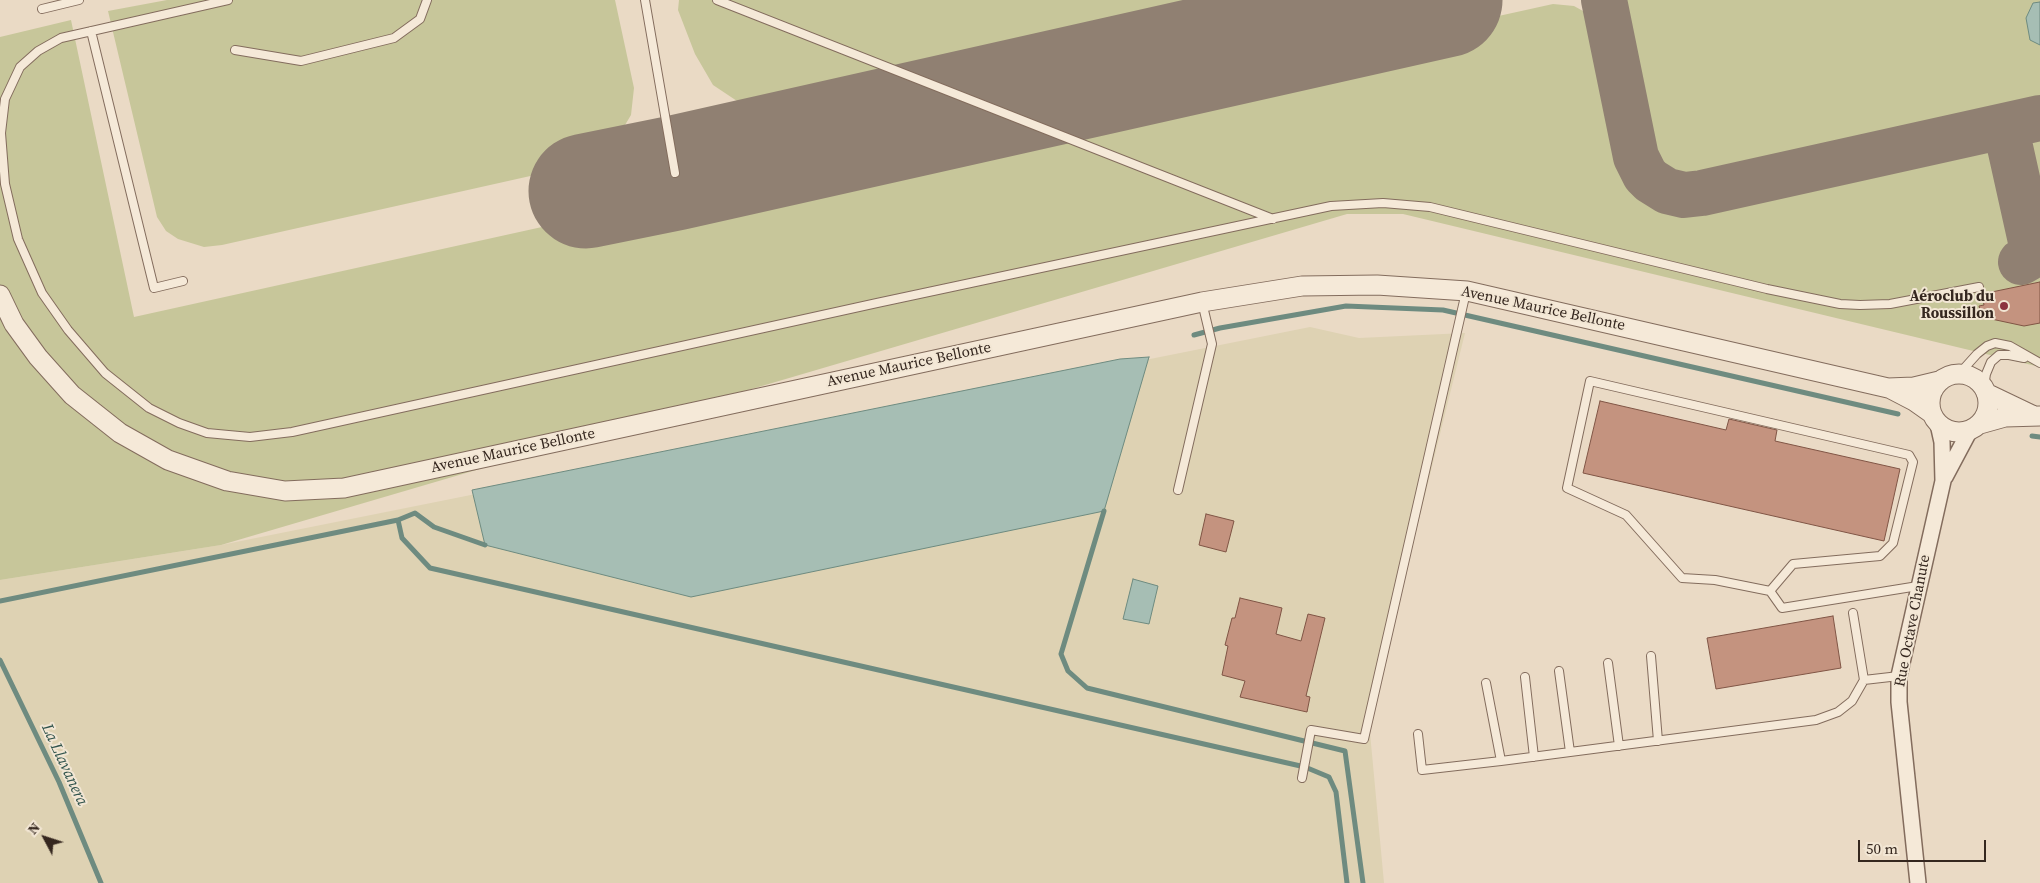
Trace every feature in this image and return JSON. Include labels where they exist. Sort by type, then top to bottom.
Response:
[{"type":"street","name":"Avenue Maurice Bellonte","points":[[0,296],[14,324],[38,357],[72,395],[120,433],[168,460],[227,481],[285,490],[344,488],[1202,302],[1302,286],[1377,285],[1465,297],[1888,388],[1914,387],[1939,381]]},
{"type":"street","points":[[1959,374],[1977,380],[1985,390],[2036,416],[2005,417],[1953,432],[1935,419],[1930,396],[1939,381],[1959,374]]},
{"type":"street","name":"Avenue Maurice Bellonte","points":[[1888,388],[1914,401],[1935,419]]},
{"type":"street","points":[[1975,427],[1987,409],[1985,390]]},
{"type":"street","name":"Rue Octave Chanute","points":[[1918,883],[1899,702],[1899,676],[1943,480],[1942,442],[1935,419]]},
{"type":"street","name":"Rue Octave Chanute","points":[[1943,480],[1975,427]]},
{"type":"lane","points":[[42,9],[79,0]]},
{"type":"lane","points":[[228,0],[61,38],[38,51],[20,66],[5,99],[1,133],[5,184],[18,240],[42,293],[68,330],[105,373],[149,408],[179,423],[207,433],[250,437],[292,432],[877,303],[1331,206],[1383,203],[1430,207],[1767,289],[1840,304],[1890,304],[1978,287]]},
{"type":"lane","points":[[235,50],[301,61],[394,38],[420,19],[427,0]]},
{"type":"lane","points":[[645,0],[675,173]]},
{"type":"lane","points":[[717,0],[1273,219]]},
{"type":"lane","points":[[92,31],[154,288],[183,281]]},
{"type":"lane","points":[[1302,778],[1312,730],[1364,738],[1465,297]]},
{"type":"lane","points":[[1178,490],[1211,342],[1202,302]]},
{"type":"lane","points":[[1959,374],[1977,354],[1987,346],[1995,343],[2010,346],[2031,360]]},
{"type":"lane","points":[[1985,390],[1986,374],[1992,362],[1999,355],[2009,355],[2040,363]]},
{"type":"lane","points":[[1770,591],[1793,564],[1880,556],[1893,542],[1913,462],[1909,454],[1590,381],[1567,488],[1626,515],[1682,578],[1715,580],[1770,591],[1782,608],[1918,586]]},
{"type":"lane","points":[[1418,734],[1422,770],[1816,720],[1838,712],[1852,701],[1864,680],[1853,613]]},
{"type":"lane","points":[[1651,656],[1658,741]]},
{"type":"lane","points":[[1608,663],[1619,746]]},
{"type":"lane","points":[[1559,671],[1570,752]]},
{"type":"lane","points":[[1864,680],[1899,676]]},
{"type":"lane","points":[[1524,677],[1534,757]]},
{"type":"lane","points":[[1486,683],[1501,761]]},
{"type":"shaded area","points":[[2040,2],[2040,45],[2030,40],[2026,18],[2033,3]]},
{"type":"shaded area","points":[[1310,327],[1359,338],[1465,333],[1369,722],[1384,883],[0,883],[0,580],[221,545]]},
{"type":"shaded area","points":[[1149,357],[1104,511],[691,597],[485,545],[472,490],[1120,359]]},
{"type":"shaded area","points":[[1133,579],[1158,586],[1149,624],[1123,619]]},
{"type":"green space","points":[[167,0],[615,0],[634,88],[631,115],[619,135],[602,151],[575,166],[222,245],[204,247],[178,239],[166,231],[157,217],[108,11]]},
{"type":"green space","points":[[679,0],[1329,0],[901,96],[899,92],[803,110],[757,107],[737,101],[713,85],[695,54],[678,10]]},
{"type":"green space","points":[[1622,0],[2040,0],[2040,103],[1682,181],[1666,175],[1649,159],[1617,16]]},
{"type":"green space","points":[[1553,4],[1574,6],[1583,11],[1592,21],[1623,159],[1633,179],[1646,191],[1662,201],[1677,204],[1695,204],[1996,141],[2040,130],[2040,367],[1403,214],[1347,214],[221,545],[0,580],[0,37],[71,20],[134,317]]},
{"type":"building","name":"Aéroclub du Roussillon","points":[[2040,282],[2040,323],[2024,326],[1982,317],[1979,306],[1984,305],[1982,294]]},
{"type":"building","points":[[1600,401],[1726,430],[1729,419],[1777,430],[1775,441],[1900,469],[1884,541],[1583,473]]},
{"type":"building","points":[[1206,514],[1234,521],[1226,552],[1199,545]]},
{"type":"building","points":[[1240,598],[1282,608],[1276,634],[1301,641],[1308,614],[1325,618],[1306,696],[1310,697],[1307,712],[1240,697],[1245,681],[1222,675],[1228,646],[1225,645],[1232,618],[1235,618]]},
{"type":"building","points":[[1833,616],[1841,668],[1716,689],[1707,638]]},
{"type":"waterway","points":[[1194,335],[1220,328],[1346,306],[1443,310],[1898,414]]},
{"type":"waterway","points":[[2032,436],[2040,437]]},
{"type":"waterway","points":[[1104,511],[1061,654],[1068,671],[1087,688],[1345,751],[1363,883]]},
{"type":"waterway","points":[[398,520],[415,513],[434,527],[485,545]]},
{"type":"waterway","points":[[0,601],[398,520],[402,538],[430,568],[1305,767],[1329,777],[1336,792],[1347,883]]},
{"type":"waterway","name":"La Llavanera","points":[[0,660],[59,782],[101,883]]},
{"type":"taxiway","points":[[1604,0],[1636,157],[1645,175],[1667,191],[1684,195],[1702,193],[2040,118]]},
{"type":"taxiway","points":[[1996,128],[2005,133],[2008,138],[2032,246],[2032,253],[2021,262]]},
{"type":"runway","points":[[586,191],[675,173],[1445,0]]},
{"type":"place","name":"Aéroclub du Roussillon","points":[[2004,306]]}]
